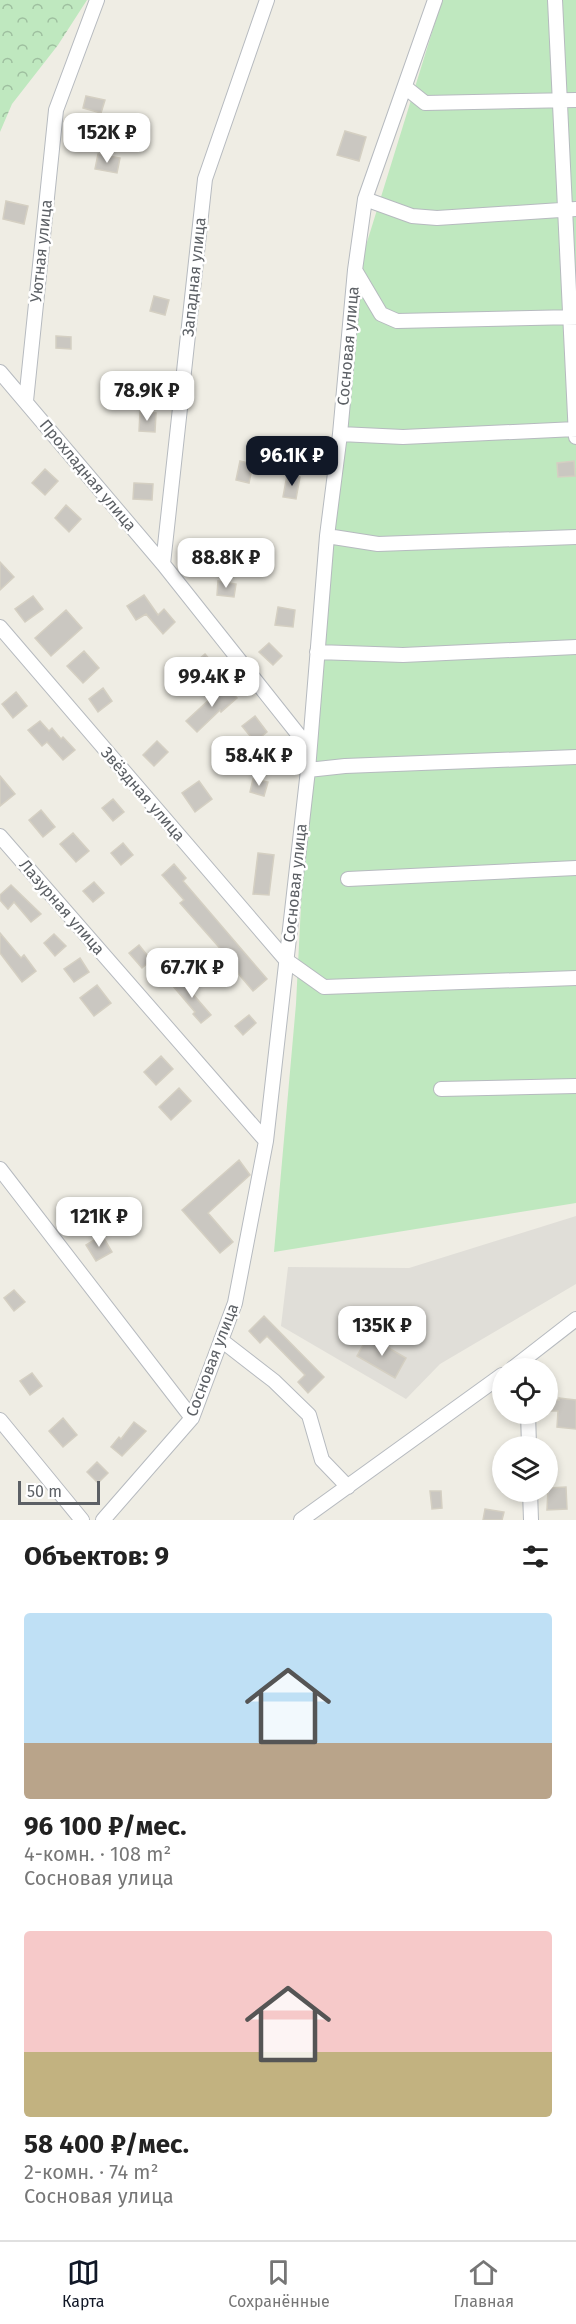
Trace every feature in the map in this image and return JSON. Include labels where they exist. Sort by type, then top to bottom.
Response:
[{"type":"street","name":"Уютная улица","points":[[26,401],[56,110],[97,0]]},
{"type":"street","name":"Западная улица","points":[[163,564],[205,179],[267,0]]},
{"type":"street","name":"Сосновая улица","points":[[103,1520],[192,1418],[235,1302],[266,1141],[308,770],[327,536],[340,434],[355,270],[365,199],[435,0]]},
{"type":"street","points":[[555,0],[559,100],[570,209],[576,437]]},
{"type":"street","points":[[405,87],[425,102],[576,100]]},
{"type":"street","points":[[365,199],[412,216],[437,218],[570,209]]},
{"type":"street","points":[[355,270],[381,314],[397,321],[573,317]]},
{"type":"street","name":"Прохладная улица","points":[[0,372],[163,564],[309,748]]},
{"type":"street","points":[[340,434],[403,437],[576,429]]},
{"type":"street","points":[[327,536],[378,544],[576,537]]},
{"type":"street","name":"Звёздная улица","points":[[0,627],[286,960],[324,987],[576,978]]},
{"type":"street","points":[[317,652],[403,655],[576,647]]},
{"type":"street","points":[[308,770],[345,766],[576,757]]},
{"type":"street","name":"Лазурная улица","points":[[0,836],[266,1141]]},
{"type":"street","points":[[348,879],[576,868]]},
{"type":"street","points":[[441,1089],[576,1086]]},
{"type":"street","points":[[0,1168],[192,1418]]},
{"type":"street","points":[[532,1358],[576,1319]]},
{"type":"street","points":[[221,1340],[274,1381],[309,1415],[322,1460],[348,1487]]},
{"type":"street","points":[[302,1520],[492,1382]]},
{"type":"street","points":[[0,1420],[82,1520]]},
{"type":"street","points":[[530,1502],[531,1520]]},
{"type":"shaded area","points":[[576,1216],[576,1284],[440,1364],[406,1399],[281,1326],[288,1267],[409,1268]]},
{"type":"green space","points":[[0,0],[87,0],[58,45],[12,104],[0,132]]},
{"type":"green space","points":[[442,0],[576,0],[576,1203],[274,1252],[296,1004],[309,748],[363,255]]},
{"type":"building","points":[[86,96],[105,100],[101,113],[83,108]]},
{"type":"building","points":[[345,131],[366,137],[359,161],[337,155]]},
{"type":"building","points":[[98,154],[120,158],[117,173],[95,169]]},
{"type":"building","points":[[6,201],[28,206],[24,224],[3,219]]},
{"type":"building","points":[[154,296],[169,300],[165,315],[150,311]]},
{"type":"building","points":[[56,336],[71,337],[71,349],[56,348]]},
{"type":"building","points":[[140,412],[156,413],[155,432],[139,431]]},
{"type":"building","points":[[240,461],[253,464],[249,483],[236,480]]},
{"type":"building","points":[[574,461],[575,476],[558,477],[557,463]]},
{"type":"building","points":[[45,469],[58,481],[45,495],[32,483]]},
{"type":"building","points":[[287,475],[300,477],[296,499],[283,497]]},
{"type":"building","points":[[134,483],[153,484],[152,500],[133,499]]},
{"type":"building","points":[[66,505],[81,519],[69,532],[55,518]]},
{"type":"building","points":[[0,562],[14,577],[0,590]]},
{"type":"building","points":[[218,581],[236,584],[234,597],[217,595]]},
{"type":"building","points":[[144,595],[158,615],[164,609],[175,622],[163,634],[146,614],[136,620],[127,606]]},
{"type":"building","points":[[33,596],[43,609],[25,622],[15,609]]},
{"type":"building","points":[[278,607],[295,610],[293,627],[275,625]]},
{"type":"building","points":[[66,610],[82,628],[51,656],[35,638]]},
{"type":"building","points":[[269,643],[282,656],[273,665],[259,652]]},
{"type":"building","points":[[84,651],[99,668],[83,683],[67,666]]},
{"type":"building","points":[[205,654],[215,666],[200,679],[189,667]]},
{"type":"building","points":[[225,685],[237,698],[221,712],[220,710],[197,732],[186,721]]},
{"type":"building","points":[[103,688],[112,701],[98,712],[89,699]]},
{"type":"building","points":[[16,692],[27,706],[13,718],[2,704]]},
{"type":"building","points":[[255,716],[267,732],[255,742],[242,726]]},
{"type":"building","points":[[40,721],[49,731],[52,728],[61,739],[63,737],[75,750],[63,760],[47,742],[42,746],[28,730]]},
{"type":"building","points":[[157,741],[168,752],[154,766],[143,755]]},
{"type":"building","points":[[269,752],[286,754],[284,768],[267,766]]},
{"type":"building","points":[[0,776],[15,794],[0,806]]},
{"type":"building","points":[[253,779],[268,782],[264,796],[250,792]]},
{"type":"building","points":[[199,781],[212,799],[195,812],[182,793]]},
{"type":"building","points":[[113,799],[124,812],[113,821],[102,808]]},
{"type":"building","points":[[41,810],[55,827],[43,837],[29,820]]},
{"type":"building","points":[[73,833],[89,851],[76,862],[60,844]]},
{"type":"building","points":[[123,843],[133,855],[121,865],[111,853]]},
{"type":"building","points":[[258,853],[274,855],[269,895],[253,894]]},
{"type":"building","points":[[174,864],[186,878],[183,881],[267,979],[253,991],[231,965],[233,963],[180,903],[184,900],[162,875]]},
{"type":"building","points":[[94,882],[104,893],[93,902],[83,891]]},
{"type":"building","points":[[11,885],[41,914],[31,922],[14,902],[8,909],[0,900],[0,895]]},
{"type":"building","points":[[0,933],[21,958],[24,955],[36,971],[22,982],[0,953]]},
{"type":"building","points":[[54,934],[66,946],[55,956],[44,943]]},
{"type":"building","points":[[139,945],[151,960],[142,968],[129,953]]},
{"type":"building","points":[[80,958],[89,972],[74,982],[64,969]]},
{"type":"building","points":[[185,976],[196,990],[192,993],[211,1015],[201,1023],[193,1014],[195,1012],[173,986]]},
{"type":"building","points":[[97,985],[111,1003],[94,1016],[80,998]]},
{"type":"building","points":[[249,1015],[256,1023],[243,1035],[235,1026]]},
{"type":"building","points":[[161,1056],[173,1069],[156,1085],[144,1072]]},
{"type":"building","points":[[179,1088],[191,1101],[171,1120],[159,1107]]},
{"type":"building","points":[[239,1160],[250,1175],[208,1213],[233,1242],[220,1253],[182,1210]]},
{"type":"building","points":[[102,1235],[112,1252],[96,1261],[86,1245]]},
{"type":"building","points":[[14,1290],[25,1302],[14,1311],[4,1298]]},
{"type":"building","points":[[264,1316],[324,1377],[308,1393],[298,1382],[305,1375],[267,1336],[260,1343],[249,1331]]},
{"type":"building","points":[[368,1336],[406,1358],[395,1378],[357,1356]]},
{"type":"building","points":[[32,1373],[42,1386],[30,1395],[20,1381]]},
{"type":"building","points":[[559,1398],[576,1400],[576,1429],[557,1427]]},
{"type":"building","points":[[63,1418],[77,1435],[63,1447],[49,1431]]},
{"type":"building","points":[[134,1422],[146,1431],[122,1456],[111,1447],[119,1437],[121,1439]]},
{"type":"building","points":[[97,1462],[108,1473],[98,1483],[87,1472]]},
{"type":"building","points":[[558,1487],[566,1487],[567,1509],[547,1510],[547,1502],[558,1502]]},
{"type":"building","points":[[430,1491],[441,1491],[442,1508],[432,1509]]},
{"type":"building","points":[[485,1509],[504,1512],[502,1520],[483,1520]]}]
